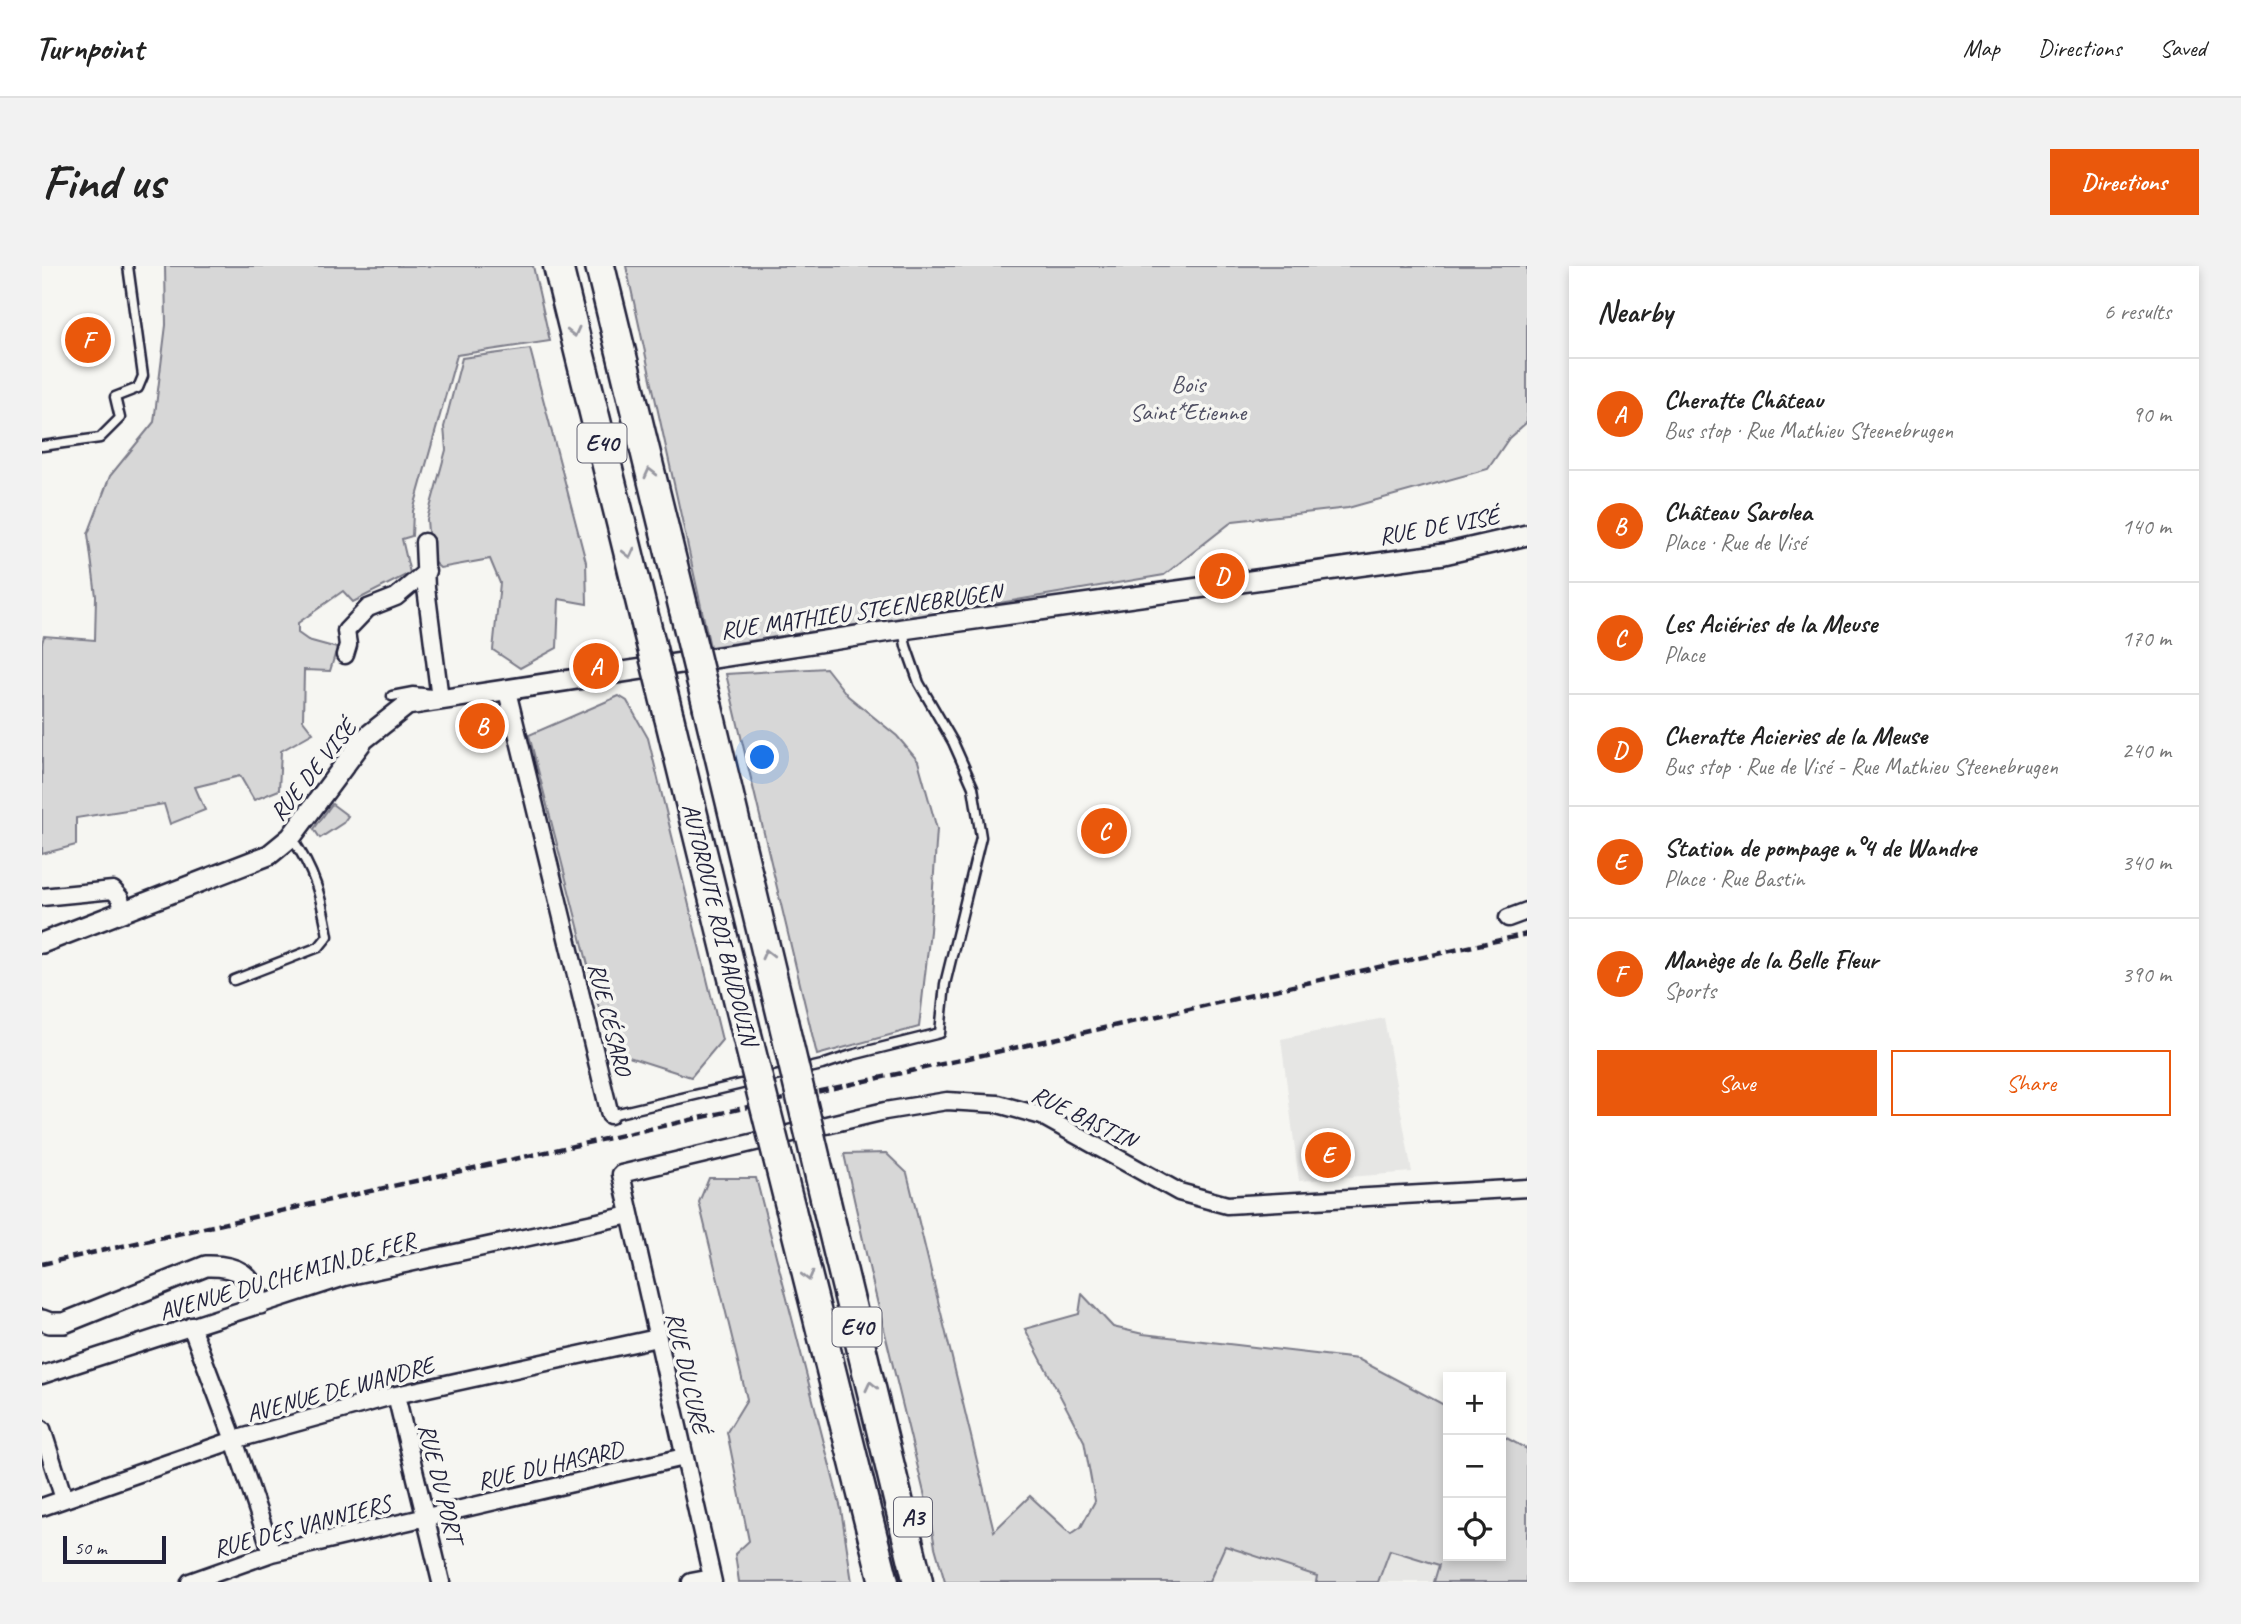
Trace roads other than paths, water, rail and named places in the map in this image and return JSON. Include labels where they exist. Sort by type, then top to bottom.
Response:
[{"type":"highway","name":"AUTOROUTE ROI BAUDOUIN","points":[[558,266],[884,1582]]},
{"type":"highway","name":"AUTOROUTE ROI BAUDOUIN","points":[[600,266],[918,1582]]},
{"type":"highway","name":"A3","points":[[887,1453],[937,1582]]},
{"type":"highway","name":"A3","points":[[856,1468],[858,1548],[863,1582]]},
{"type":"street","name":"RUE DE VISÉ","points":[[1222,585],[1444,554],[1527,535]]},
{"type":"street","points":[[424,542],[426,588],[439,697]]},
{"type":"street","points":[[345,655],[348,645],[346,631],[368,608],[396,597],[427,571]]},
{"type":"street","name":"RUE MATHIEU STEENEBRUGEN","points":[[507,691],[903,629],[1222,585]]},
{"type":"street","name":"RUE DE VISÉ","points":[[42,943],[269,855],[291,837],[364,739],[407,705],[439,697],[507,691]]},
{"type":"street","name":"RUE CÉSARO","points":[[507,691],[610,1115]]},
{"type":"street","points":[[42,897],[113,890],[120,898],[124,910]]},
{"type":"street","points":[[1508,918],[1527,911]]},
{"type":"street","name":"RUE BASTIN","points":[[621,1174],[885,1111],[947,1101],[998,1104],[1042,1116],[1179,1192],[1227,1205],[1527,1188]]},
{"type":"street","name":"RUE DU CURÉ","points":[[621,1174],[713,1580]]},
{"type":"street","name":"AVENUE DU CHEMIN DE FER","points":[[42,1376],[345,1278],[630,1215]]},
{"type":"street","points":[[42,1320],[64,1323],[206,1266],[218,1266],[247,1277],[255,1285],[260,1304]]},
{"type":"street","points":[[191,1326],[234,1440],[272,1553]]},
{"type":"street","name":"AVENUE DE WANDRE","points":[[42,1507],[234,1440],[396,1395],[657,1338]]},
{"type":"street","name":"RUE DU PORT","points":[[396,1395],[441,1582]]},
{"type":"street","points":[[42,1429],[64,1499]]},
{"type":"street","name":"RUE DU HASARD","points":[[427,1516],[684,1457]]},
{"type":"street","name":"RUE DES VANNIERS","points":[[190,1582],[272,1553],[427,1516]]},
{"type":"street","points":[[691,1582],[713,1580]]},
{"type":"lane","points":[[42,446],[100,438],[120,418],[115,397],[138,388],[143,376],[128,266]]},
{"type":"lane","name":"RUE CÉSARO","points":[[610,1115],[940,1034],[945,984],[981,837],[973,787],[953,742],[919,683],[903,629]]},
{"type":"lane","points":[[392,696],[413,692],[439,697]]},
{"type":"lane","points":[[234,980],[320,947],[328,936],[320,890],[291,837]]},
{"type":"railway","points":[[42,1264],[1527,934]]},
{"type":"place","name":"Manège de la Belle Fleur","points":[[88,340]]},
{"type":"place","name":"Cheratte Acieries de la Meuse","points":[[1222,576]]},
{"type":"place","name":"Cheratte Château","points":[[596,666]]},
{"type":"place","name":"Château Sarolea","points":[[482,726]]},
{"type":"place","name":"Les Aciéries de la Meuse","points":[[1104,831]]},
{"type":"place","name":"Station de pompage n°4 de Wandre","points":[[1328,1155]]},
{"type":"park label","name":"Bois Saint*Etienne","points":[[1188,398]]}]
